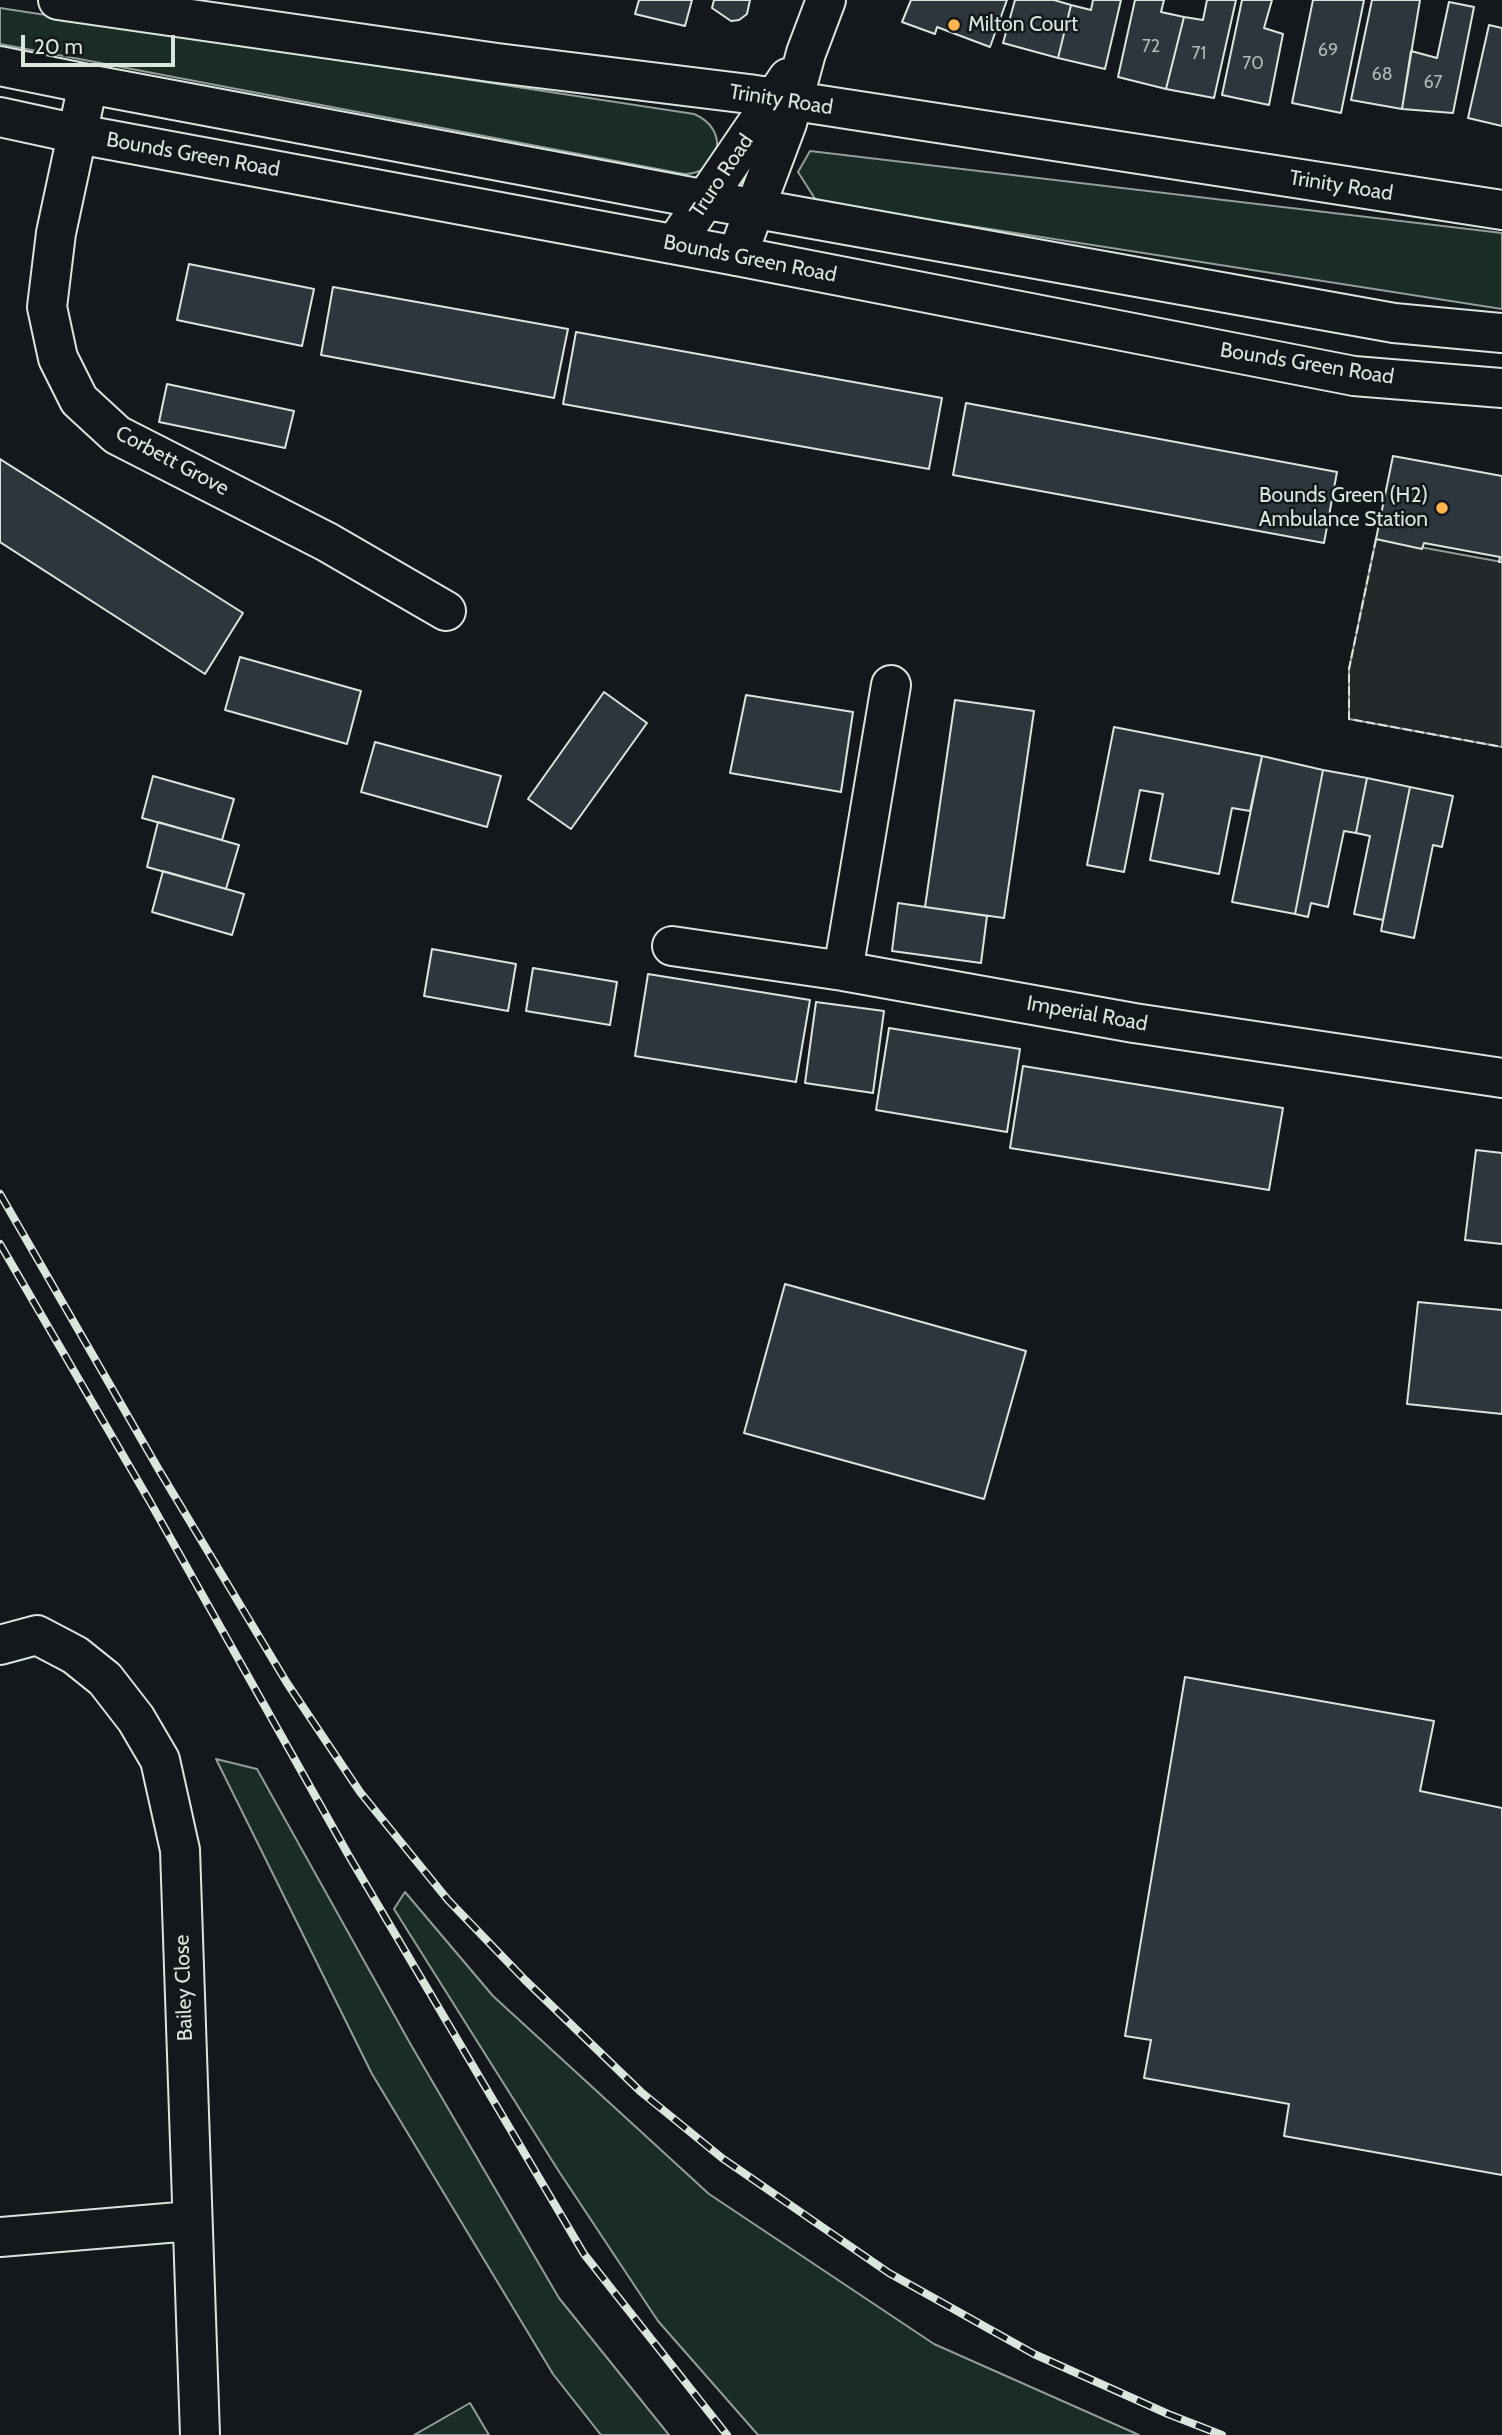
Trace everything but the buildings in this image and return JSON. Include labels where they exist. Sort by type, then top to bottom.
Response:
[{"type":"street","name":"Trinity Road","points":[[58,0],[1502,211]]},
{"type":"street","name":"Truro Road","points":[[675,244],[774,105],[806,54],[826,0]]},
{"type":"street","points":[[0,66],[706,200],[1394,323],[1502,333]]},
{"type":"street","name":"Corbett Grove","points":[[88,84],[56,233],[47,307],[58,358],[79,400],[117,435],[327,542],[446,611]]},
{"type":"street","name":"Truro Road","points":[[737,256],[755,209],[774,105]]},
{"type":"street","name":"Bounds Green Road","points":[[0,117],[1354,376],[1502,388]]},
{"type":"street","points":[[843,971],[891,685]]},
{"type":"street","name":"Imperial Road","points":[[672,946],[843,971],[1134,1023],[1502,1078]]},
{"type":"street","name":"Bailey Close","points":[[0,1645],[37,1635],[75,1655],[105,1679],[136,1719],[160,1760],[180,1850],[200,2435]]},
{"type":"street","points":[[0,2237],[191,2221]]},
{"type":"green space","points":[[0,8],[694,114],[706,121],[713,130],[717,140],[716,150],[713,160],[706,167],[684,174],[0,44]]},
{"type":"green space","points":[[810,151],[1502,233],[1502,309],[817,202],[798,172]]},
{"type":"green space","points":[[216,1759],[257,1769],[411,2045],[559,2298],[669,2435],[601,2435],[553,2374],[372,2074]]},
{"type":"green space","points":[[405,1892],[493,1996],[709,2194],[934,2344],[1139,2435],[758,2435],[658,2321],[558,2170],[394,1909]]},
{"type":"green space","points":[[470,2403],[489,2435],[414,2435]]},
{"type":"shaded area","points":[[1376,539],[1502,562],[1502,747],[1349,719],[1349,669]]},
{"type":"railway","points":[[0,1194],[159,1470],[287,1683],[360,1792],[448,1900],[525,1980],[641,2092],[722,2158],[889,2273],[1034,2354],[1222,2435]]},
{"type":"railway","points":[[0,1244],[149,1500],[349,1856],[584,2254],[727,2435]]},
{"type":"fence","points":[[1376,539],[1349,669],[1349,719],[1502,747]]},
{"type":"place","name":"Milton Court","points":[[954,25]]},
{"type":"place","name":"Bounds Green (H2) Ambulance Station","points":[[1442,508]]}]
